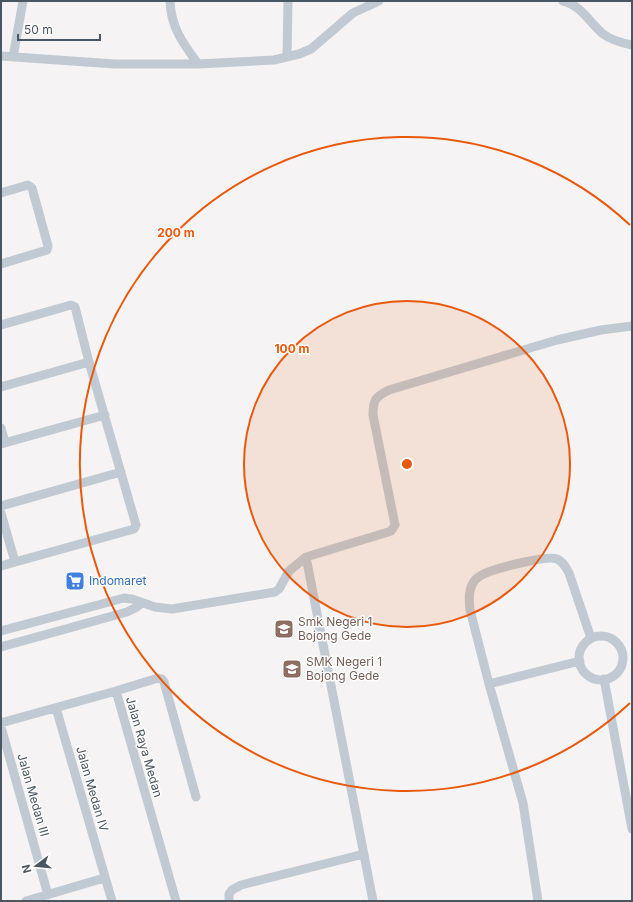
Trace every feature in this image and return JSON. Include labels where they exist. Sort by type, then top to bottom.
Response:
[{"type":"street","points":[[13,57],[22,1]]},
{"type":"street","points":[[170,1],[175,29],[198,64]]},
{"type":"street","points":[[287,57],[288,1]]},
{"type":"street","points":[[1,56],[115,64],[198,64],[274,60],[311,49],[353,13],[378,1]]},
{"type":"street","points":[[563,1],[578,7],[605,35],[619,42],[632,45]]},
{"type":"street","points":[[1,193],[28,185],[32,188],[48,246],[47,250],[1,263]]},
{"type":"street","points":[[1,325],[73,305],[75,307],[135,527],[1,566]]},
{"type":"street","points":[[1,631],[124,598],[155,607],[172,609],[275,592],[279,589],[289,571],[306,557],[385,533],[391,530],[395,525],[373,415],[373,403],[379,395],[389,390],[557,340],[601,330],[632,326]]},
{"type":"street","points":[[1,386],[89,362]]},
{"type":"street","points":[[1,428],[3,443],[105,415]]},
{"type":"street","points":[[1,506],[121,472]]},
{"type":"street","points":[[1,513],[15,562]]},
{"type":"street","points":[[306,557],[373,901]]},
{"type":"street","points":[[538,901],[523,803],[489,684],[470,610],[469,599],[474,582],[480,576],[491,571],[541,559],[550,558],[559,560],[566,566],[570,573],[591,638]]},
{"type":"street","points":[[1,646],[127,612],[142,603]]},
{"type":"street","points":[[607,636],[628,653],[619,671],[612,677],[604,680],[596,679],[588,675],[583,669],[580,661],[580,652],[584,644],[591,638],[607,636]]},
{"type":"street","points":[[489,684],[580,661]]},
{"type":"street","points":[[116,691],[158,678],[162,679],[196,797]]},
{"type":"street","points":[[604,680],[632,829]]},
{"type":"street","name":"Jalan Raya Medan","points":[[1,723],[116,691],[176,901]]},
{"type":"street","name":"Jalan Medan IV","points":[[56,708],[104,878],[112,901]]},
{"type":"street","name":"Jalan Medan III","points":[[1,727],[48,895]]},
{"type":"street","points":[[229,901],[229,894],[232,890],[241,885],[364,854]]},
{"type":"street","points":[[26,901],[104,878]]},
{"type":"place","name":"Indomaret","points":[[75,581]]},
{"type":"place","name":"Smk Negeri 1 Bojong Gede","points":[[284,629]]},
{"type":"place","name":"SMK Negeri 1 Bojong Gede","points":[[292,669]]}]
